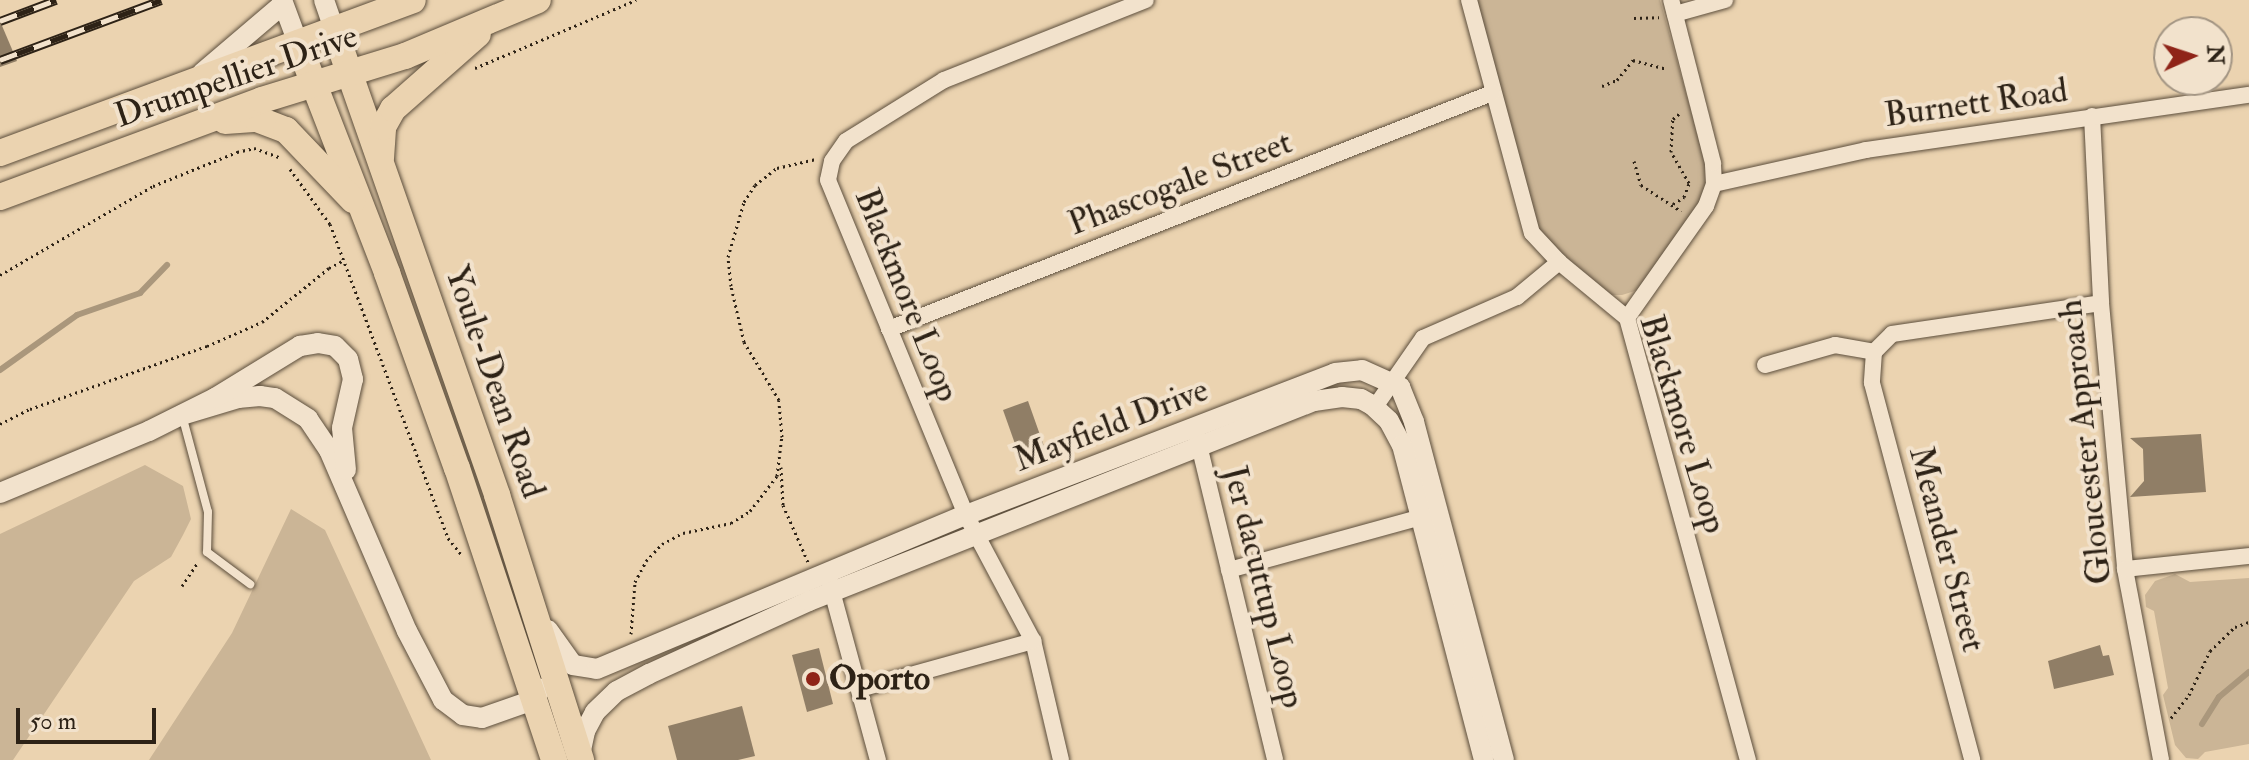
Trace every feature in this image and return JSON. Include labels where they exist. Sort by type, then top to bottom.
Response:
[{"type":"main road","name":"Drumpellier Drive","points":[[0,153],[334,29],[372,6],[413,0]]},
{"type":"main road","name":"Drumpellier Drive","points":[[0,197],[197,124],[351,75],[538,0]]},
{"type":"main road","points":[[381,165],[383,127],[393,109],[499,16]]},
{"type":"main road","name":"Youle-Dean Road","points":[[334,29],[527,585],[572,758]]},
{"type":"main road","name":"Youle-Dean Road","points":[[298,43],[363,212],[533,700],[572,758]]},
{"type":"main road","points":[[197,124],[257,119],[286,130],[363,212]]},
{"type":"street","points":[[324,0],[334,29]]},
{"type":"street","name":"Blackmore Loop","points":[[966,515],[828,180],[832,161],[846,141],[944,80],[1146,0]]},
{"type":"street","name":"Blackmore Loop","points":[[1469,0],[1532,233],[1559,262],[1627,318],[1748,760]]},
{"type":"street","points":[[1627,318],[1706,206],[1714,184],[1713,163],[1668,10],[1725,0]]},
{"type":"street","points":[[189,84],[283,2],[298,43]]},
{"type":"street","name":"Phascogale Street","points":[[889,329],[1492,93]]},
{"type":"street","name":"Burnett Road","points":[[1714,184],[1866,150],[2249,95]]},
{"type":"street","name":"Gloucester Approach","points":[[2092,116],[2101,303],[2125,569],[2161,760]]},
{"type":"street","points":[[1504,760],[1430,514],[1402,445],[1389,421],[1375,407],[1423,338],[1517,297],[1559,262]]},
{"type":"street","points":[[1765,365],[1835,345],[1874,352],[1892,334],[2101,303]]},
{"type":"street","points":[[182,415],[300,346],[318,343],[335,346],[348,359],[353,379],[342,428],[343,452],[357,517]]},
{"type":"street","name":"Meander Street","points":[[1874,352],[1872,383],[1972,760]]},
{"type":"street","name":"Mayfield Drive","points":[[572,758],[595,712],[617,691],[832,592],[976,535],[1343,370],[1371,372],[1391,382]]},
{"type":"street","points":[[1391,382],[1400,387],[1414,422],[1430,514],[1484,760]]},
{"type":"street","points":[[0,493],[182,415],[238,398],[260,396],[286,404],[308,419],[320,435],[443,700],[463,715],[482,718],[533,700],[544,682],[544,644]]},
{"type":"street","name":"Mayfield Drive","points":[[527,585],[562,654],[573,665],[597,669],[817,567],[1197,437],[1314,401],[1342,397],[1361,399],[1375,407]]},
{"type":"street","name":"Jer dacuttup Loop","points":[[1197,437],[1275,760]]},
{"type":"street","points":[[1229,570],[1430,514]]},
{"type":"street","points":[[966,515],[1033,641],[1061,760]]},
{"type":"street","points":[[2125,569],[2249,556]]},
{"type":"street","points":[[817,567],[832,592],[878,760]]},
{"type":"street","points":[[860,689],[1033,641]]},
{"type":"lane","points":[[182,415],[208,512],[207,552],[250,584]]},
{"type":"path","points":[[1634,18],[1668,10]]},
{"type":"path","points":[[1602,86],[1617,80],[1633,60],[1667,69]]},
{"type":"path","points":[[1673,204],[1684,197],[1689,183],[1671,152],[1673,119],[1680,113]]},
{"type":"path","points":[[817,567],[783,505],[779,400],[744,342],[731,286],[728,257],[744,202],[755,185],[777,168],[824,157]]},
{"type":"path","points":[[281,158],[330,224],[346,260],[448,538],[465,558],[489,568]]},
{"type":"path","points":[[1634,161],[1641,185],[1660,201],[1673,204],[1684,214]]},
{"type":"path","points":[[0,424],[30,409],[207,346],[262,322],[329,268],[346,260]]},
{"type":"path","points":[[631,646],[635,582],[646,561],[662,544],[683,533],[731,523],[750,511],[777,476],[780,460]]},
{"type":"path","points":[[182,586],[207,552]]},
{"type":"path","points":[[2165,724],[2189,695],[2210,651],[2235,627],[2249,622]]},
{"type":"shaded area","points":[[1472,0],[1660,0],[1709,176],[1696,214],[1638,290],[1607,295],[1544,244],[1531,212]]},
{"type":"shaded area","points":[[145,465],[183,486],[191,519],[171,557],[134,581],[13,760],[0,760],[0,534]]},
{"type":"shaded area","points":[[291,509],[325,530],[431,760],[149,760],[232,633]]},
{"type":"shaded area","points":[[2175,574],[2190,582],[2249,578],[2249,744],[2205,752],[2198,759],[2186,758],[2175,745],[2163,695],[2168,688],[2154,611],[2146,607],[2145,595],[2155,581]]},
{"type":"building","points":[[0,21],[17,61],[0,67]]},
{"type":"building","points":[[1028,401],[1045,449],[1020,458],[1003,410]]},
{"type":"building","points":[[2201,434],[2206,492],[2130,497],[2144,481],[2143,449],[2130,438]]},
{"type":"building","points":[[2100,645],[2103,656],[2109,655],[2114,675],[2054,689],[2048,661]]},
{"type":"building","name":"Oporto","points":[[819,648],[833,704],[807,712],[792,655]]},
{"type":"building","points":[[742,706],[755,756],[738,760],[677,760],[668,726]]},
{"type":"waterway","points":[[0,370],[77,315],[140,293],[167,265]]},
{"type":"waterway","points":[[2202,724],[2219,697],[2249,672]]},
{"type":"railway","points":[[0,21],[56,0]]},
{"type":"railway","points":[[0,60],[161,0]]},
{"type":"place","name":"Oporto","points":[[813,679]]}]
